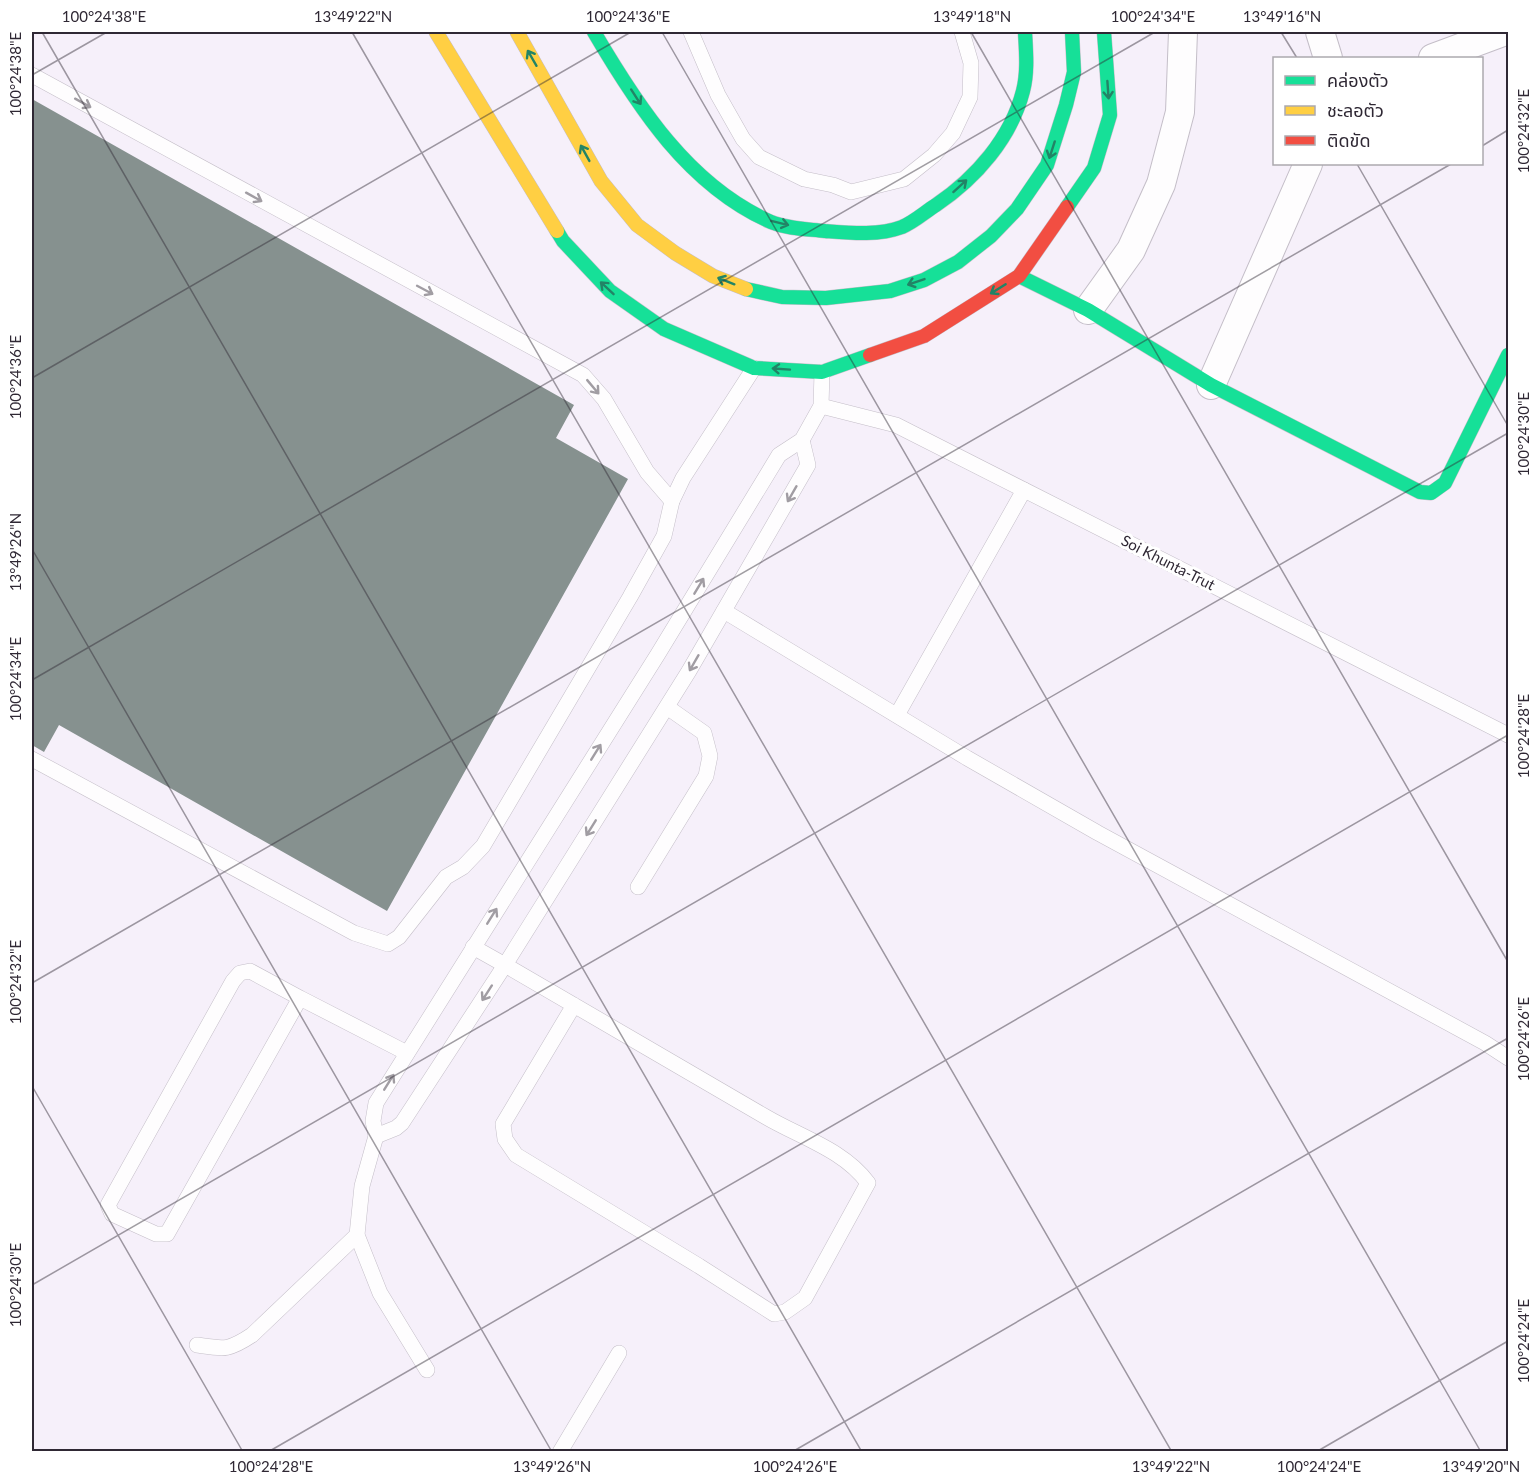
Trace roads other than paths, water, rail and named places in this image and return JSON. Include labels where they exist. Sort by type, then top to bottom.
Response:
[{"type":"street","points":[[436,32],[562,241],[610,291],[664,329],[754,368],[822,372],[924,336],[1019,276],[1094,168],[1110,115],[1104,32]]},
{"type":"street","points":[[517,32],[601,181],[637,225],[712,276],[746,290],[782,297],[825,298],[890,291],[933,276],[958,262],[992,236],[1017,209],[1047,165],[1074,72],[1072,32]]},
{"type":"street","points":[[594,32],[652,122],[694,169],[740,205],[773,223],[829,231],[870,232],[903,226],[932,208],[961,187],[988,157],[1007,129],[1023,90],[1025,32]]},
{"type":"street","points":[[1088,310],[1131,250],[1161,184],[1180,112],[1183,32]]},
{"type":"street","points":[[1320,32],[1328,57]]},
{"type":"street","points":[[1436,57],[1503,32]]},
{"type":"street","points":[[1211,384],[1308,165]]},
{"type":"street","points":[[1019,276],[1088,310],[1211,384],[1420,492],[1431,493],[1445,483],[1509,355]]},
{"type":"lane","points":[[691,32],[718,95],[743,139],[759,157],[778,164],[804,179],[833,185],[851,192],[904,179],[934,154],[953,133],[970,98],[971,63],[962,32]]},
{"type":"lane","points":[[32,75],[583,375],[604,399],[647,472],[672,501]]},
{"type":"lane","points":[[32,759],[354,933],[388,944],[399,937],[446,877],[463,867],[483,846],[664,536],[672,501],[683,478],[754,368]]},
{"type":"lane","points":[[427,1370],[380,1293],[357,1235],[362,1186],[376,1136],[373,1121],[376,1103],[652,664],[779,455],[802,440],[821,406],[822,372]]},
{"type":"lane","name":"Soi Khunta-Trut","points":[[821,406],[896,425],[1509,735]]},
{"type":"lane","points":[[376,1136],[402,1123],[505,965],[667,707],[808,465],[802,440]]},
{"type":"lane","points":[[897,715],[1024,490]]},
{"type":"lane","points":[[724,611],[1098,833],[1509,1058]]},
{"type":"lane","points":[[638,887],[706,776],[710,756],[704,733],[667,707]]},
{"type":"lane","points":[[473,946],[505,965],[574,1005],[784,1128],[838,1155],[860,1173],[868,1183],[805,1298],[785,1312],[774,1314],[516,1155],[506,1139],[503,1124],[574,1005]]},
{"type":"lane","points":[[300,998],[167,1234],[156,1234],[112,1215],[108,1205],[233,981],[240,974],[250,971],[407,1053]]},
{"type":"lane","points":[[197,1345],[224,1349],[244,1341],[357,1235]]},
{"type":"lane","points":[[560,1452],[619,1353]]}]
